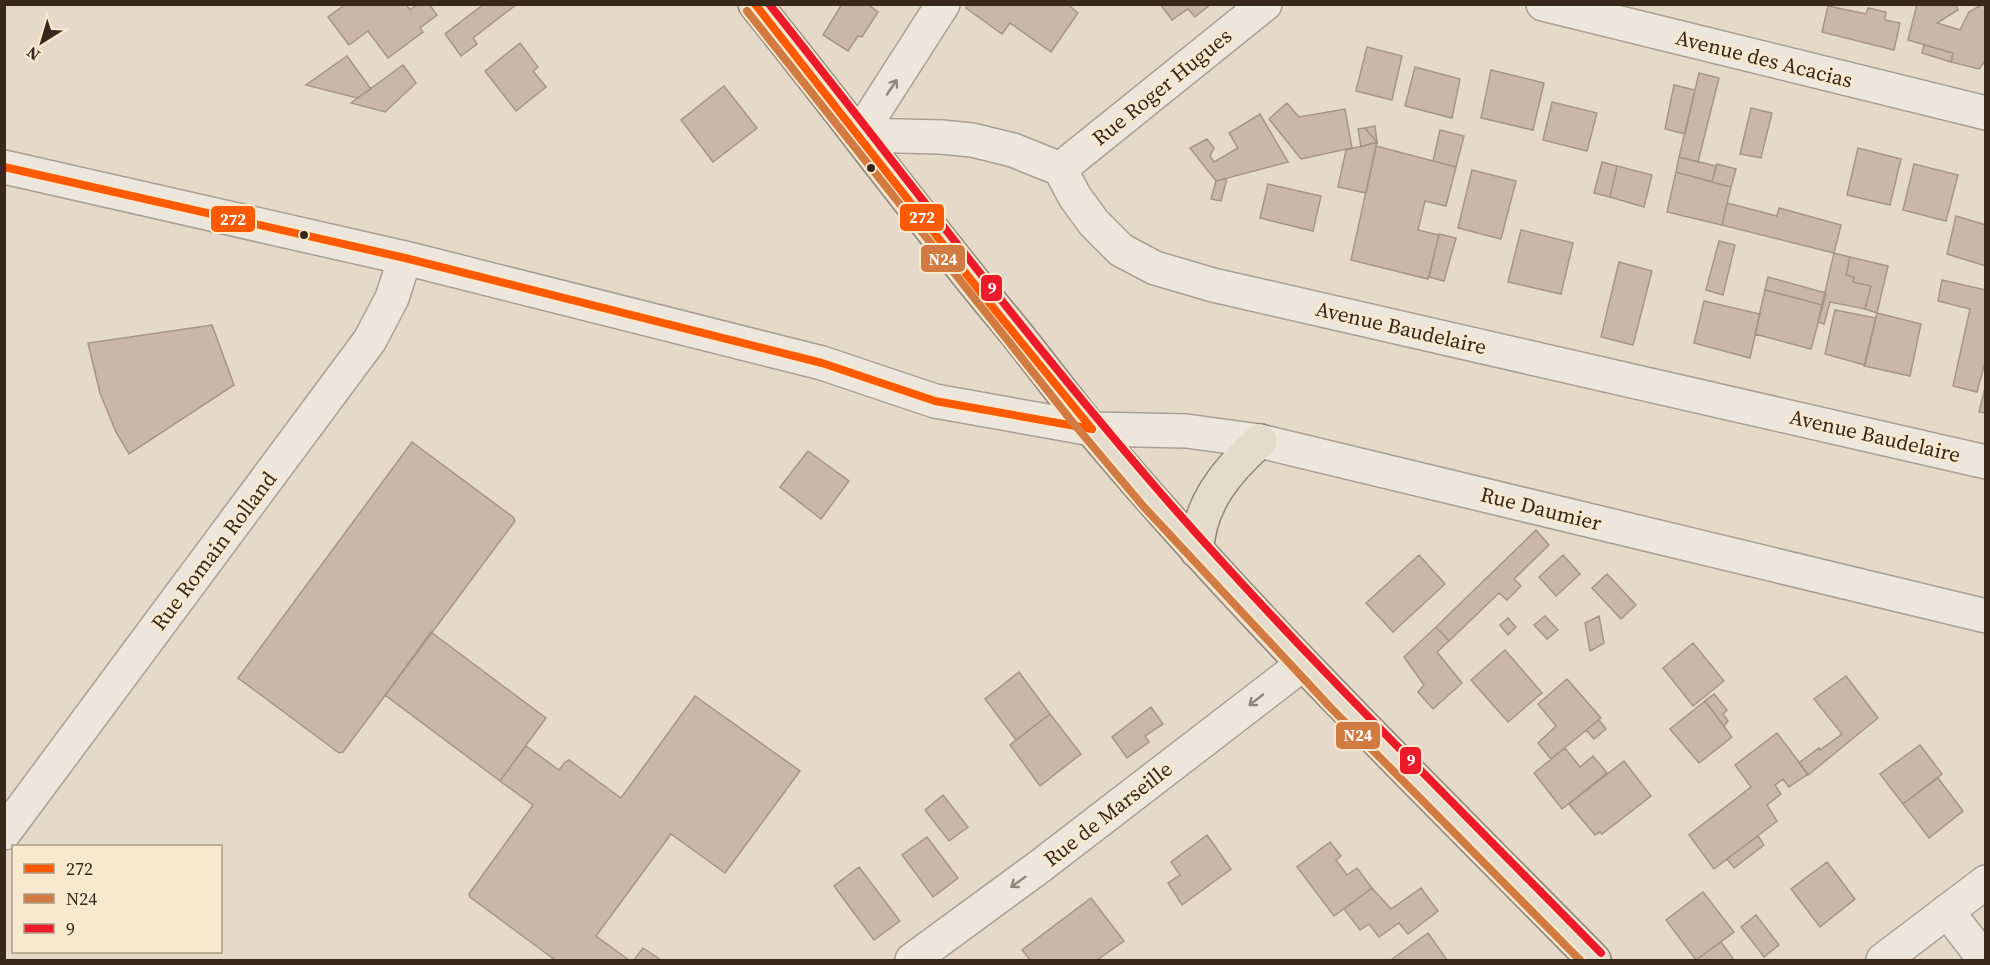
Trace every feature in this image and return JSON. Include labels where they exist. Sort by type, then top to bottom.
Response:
[{"type":"main road","points":[[754,4],[859,135],[981,294],[1004,319],[1092,429],[1197,551],[1303,664],[1594,960]]},
{"type":"main road","points":[[1197,551],[1197,535],[1204,510],[1220,483],[1237,461],[1260,441]]},
{"type":"street","points":[[859,135],[943,4]]},
{"type":"street","name":"Rue Roger Hugues","points":[[1060,169],[1265,4]]},
{"type":"street","name":"Avenue des Acacias","points":[[1543,4],[1986,113]]},
{"type":"street","points":[[859,135],[972,140],[1013,150],[1060,169]]},
{"type":"street","name":"Rue Daumier","points":[[4,167],[405,258],[822,363],[935,401],[1092,429],[1186,431],[1260,441],[1986,616]]},
{"type":"street","name":"Avenue Baudelaire","points":[[1060,169],[1075,197],[1094,222],[1121,250],[1155,267],[1213,285],[1986,462]]},
{"type":"street","name":"Rue Romain Rolland","points":[[4,833],[370,340],[392,297],[405,258]]},
{"type":"street","name":"Rue de Marseille","points":[[912,960],[1039,867],[1303,664]]},
{"type":"street","points":[[1883,960],[1986,882]]},
{"type":"street","points":[[1947,911],[1985,960]]},
{"type":"building","points":[[346,4],[406,4],[410,10],[417,4],[429,4],[437,15],[420,28],[423,32],[388,58],[368,31],[349,45],[328,17]]},
{"type":"building","points":[[484,4],[517,4],[473,38],[477,44],[461,56],[445,34]]},
{"type":"building","points":[[842,4],[867,4],[878,12],[862,37],[858,36],[848,51],[823,35]]},
{"type":"building","points":[[968,4],[1067,4],[1078,13],[1051,52],[1010,23],[1002,34],[966,8]]},
{"type":"building","points":[[1160,4],[1211,4],[1195,17],[1188,9],[1172,20]]},
{"type":"building","points":[[1917,4],[1956,4],[1958,10],[1937,23],[1960,30],[1969,12],[1983,4],[1986,8],[1986,60],[1979,69],[1951,62],[1953,53],[1908,40]]},
{"type":"building","points":[[1828,6],[1866,14],[1868,8],[1886,12],[1885,20],[1900,23],[1894,50],[1822,32]]},
{"type":"building","points":[[520,43],[538,67],[533,71],[546,87],[516,111],[485,71]]},
{"type":"building","points":[[1924,45],[1953,53],[1951,62],[1922,53]]},
{"type":"building","points":[[1367,47],[1402,56],[1392,100],[1356,91]]},
{"type":"building","points":[[347,56],[371,89],[357,98],[306,85]]},
{"type":"building","points":[[403,65],[416,83],[385,112],[351,103]]},
{"type":"building","points":[[1415,67],[1460,79],[1452,118],[1405,106]]},
{"type":"building","points":[[1491,70],[1544,83],[1533,130],[1481,118]]},
{"type":"building","points":[[1699,73],[1719,78],[1698,162],[1679,157]]},
{"type":"building","points":[[1674,85],[1695,90],[1685,134],[1665,129]]},
{"type":"building","points":[[724,86],[757,128],[713,162],[681,120]]},
{"type":"building","points":[[1552,102],[1597,113],[1587,151],[1543,140]]},
{"type":"building","points":[[1287,103],[1299,117],[1345,109],[1352,148],[1301,159],[1269,119]]},
{"type":"building","points":[[1751,108],[1772,113],[1761,158],[1740,154]]},
{"type":"building","points":[[1260,114],[1288,162],[1216,181],[1190,148],[1207,139],[1214,148],[1210,156],[1214,162],[1238,148],[1229,133]]},
{"type":"building","points":[[1375,126],[1377,142],[1365,128]]},
{"type":"building","points":[[1365,128],[1377,142],[1361,147],[1358,129]]},
{"type":"building","points":[[1440,130],[1464,136],[1456,167],[1433,161]]},
{"type":"building","points":[[1377,142],[1366,193],[1338,187],[1346,150]]},
{"type":"building","points":[[1376,146],[1456,167],[1446,206],[1425,201],[1418,230],[1439,235],[1428,279],[1351,260]]},
{"type":"building","points":[[1858,148],[1901,159],[1890,205],[1847,195]]},
{"type":"building","points":[[1679,157],[1716,166],[1712,182],[1676,172]]},
{"type":"building","points":[[1602,162],[1617,166],[1610,197],[1594,193]]},
{"type":"building","points":[[1717,164],[1736,169],[1731,187],[1712,182]]},
{"type":"building","points":[[1914,164],[1958,175],[1946,221],[1903,210]]},
{"type":"building","points":[[1617,166],[1652,175],[1644,207],[1610,197]]},
{"type":"building","points":[[1472,170],[1516,181],[1501,239],[1458,228]]},
{"type":"building","points":[[1676,172],[1731,187],[1722,225],[1667,212]]},
{"type":"building","points":[[1227,178],[1221,201],[1211,199],[1216,181]]},
{"type":"building","points":[[1268,184],[1321,196],[1313,231],[1260,218]]},
{"type":"building","points":[[1727,203],[1777,216],[1779,208],[1841,225],[1834,253],[1722,225]]},
{"type":"building","points":[[1956,216],[1986,225],[1986,266],[1947,254]]},
{"type":"building","points":[[1521,230],[1573,243],[1561,294],[1508,282]]},
{"type":"building","points":[[1439,234],[1456,238],[1444,281],[1429,277]]},
{"type":"building","points":[[1719,241],[1735,245],[1723,295],[1706,290]]},
{"type":"building","points":[[1834,253],[1850,257],[1846,275],[1854,277],[1853,282],[1871,286],[1865,309],[1830,302],[1824,324],[1818,322]]},
{"type":"building","points":[[1850,257],[1888,266],[1877,313],[1865,309],[1871,286],[1853,282],[1854,277],[1846,275]]},
{"type":"building","points":[[1619,262],[1652,271],[1633,345],[1601,337]]},
{"type":"building","points":[[1768,277],[1826,293],[1823,305],[1765,290]]},
{"type":"building","points":[[1942,280],[1986,290],[1986,359],[1977,392],[1953,386],[1970,309],[1938,301]]},
{"type":"building","points":[[1765,290],[1823,305],[1811,349],[1755,334]]},
{"type":"building","points":[[1704,301],[1760,314],[1750,358],[1694,343]]},
{"type":"building","points":[[1835,310],[1876,318],[1865,365],[1825,354]]},
{"type":"building","points":[[1877,313],[1921,324],[1910,376],[1864,366]]},
{"type":"building","points":[[212,325],[234,385],[129,454],[116,432],[100,393],[88,343]]},
{"type":"building","points":[[1986,384],[1986,413],[1979,412]]},
{"type":"building","points":[[412,442],[513,517],[515,521],[343,752],[339,753],[238,678]]},
{"type":"building","points":[[808,451],[849,481],[821,519],[780,487]]},
{"type":"building","points":[[1536,530],[1549,545],[1514,579],[1521,586],[1507,600],[1499,593],[1449,641],[1436,627]]},
{"type":"building","points":[[1419,555],[1445,584],[1393,632],[1366,603]]},
{"type":"building","points":[[1563,555],[1580,574],[1556,596],[1539,577]]},
{"type":"building","points":[[1607,574],[1636,605],[1621,619],[1592,588]]},
{"type":"building","points":[[1545,616],[1558,630],[1547,639],[1534,625]]},
{"type":"building","points":[[1599,616],[1604,643],[1590,651],[1585,623]]},
{"type":"building","points":[[1508,618],[1516,627],[1508,635],[1500,625]]},
{"type":"building","points":[[1436,627],[1449,641],[1437,652],[1462,683],[1433,709],[1418,692],[1424,685],[1404,657]]},
{"type":"building","points":[[431,632],[546,718],[500,781],[385,695]]},
{"type":"building","points":[[1693,643],[1724,681],[1693,706],[1663,668]]},
{"type":"building","points":[[1505,650],[1542,693],[1508,722],[1471,680]]},
{"type":"building","points":[[1019,672],[1050,714],[1016,740],[985,699]]},
{"type":"building","points":[[1846,676],[1878,718],[1808,775],[1799,763],[1842,734],[1814,699]]},
{"type":"building","points":[[1567,679],[1601,718],[1551,759],[1538,743],[1556,726],[1538,704]]},
{"type":"building","points":[[1714,694],[1727,710],[1723,714],[1728,721],[1724,726],[1705,701]]},
{"type":"building","points":[[695,696],[800,771],[725,873],[671,834],[596,936],[629,960],[555,960],[470,897],[469,894],[533,805],[500,781],[526,746],[559,770],[569,760],[621,798]]},
{"type":"building","points":[[1705,701],[1732,737],[1699,763],[1670,729]]},
{"type":"building","points":[[1151,707],[1163,724],[1145,736],[1149,742],[1127,758],[1112,737]]},
{"type":"building","points":[[1050,714],[1081,754],[1040,786],[1010,745]]},
{"type":"building","points":[[1599,720],[1606,729],[1594,739],[1586,730]]},
{"type":"building","points":[[1777,733],[1808,774],[1789,787],[1783,779],[1775,785],[1781,794],[1767,805],[1777,821],[1714,869],[1689,835],[1751,787],[1735,765]]},
{"type":"building","points":[[1920,745],[1942,774],[1903,804],[1880,774]]},
{"type":"building","points":[[1565,748],[1580,767],[1593,756],[1607,773],[1562,809],[1534,773]]},
{"type":"building","points":[[1624,761],[1651,796],[1602,834],[1600,832],[1595,835],[1569,804]]},
{"type":"building","points":[[1938,778],[1963,811],[1929,838],[1903,804]]},
{"type":"building","points":[[943,795],[968,827],[949,841],[925,810]]},
{"type":"building","points":[[1207,835],[1231,869],[1182,905],[1168,883],[1180,875],[1171,862]]},
{"type":"building","points":[[1758,836],[1764,845],[1734,868],[1727,859]]},
{"type":"building","points":[[927,837],[958,878],[933,897],[902,855]]},
{"type":"building","points":[[1330,842],[1341,856],[1336,860],[1347,875],[1357,868],[1372,888],[1334,916],[1297,867]]},
{"type":"building","points":[[1827,862],[1855,899],[1820,927],[1791,889]]},
{"type":"building","points":[[859,867],[900,921],[874,940],[834,886]]},
{"type":"building","points":[[1372,888],[1391,909],[1421,888],[1438,911],[1408,934],[1399,923],[1379,937],[1369,924],[1360,930],[1344,909]]},
{"type":"building","points":[[1703,892],[1734,932],[1696,960],[1666,920]]},
{"type":"building","points":[[1091,898],[1124,941],[1097,960],[1030,960],[1022,950]]},
{"type":"building","points":[[1756,915],[1779,945],[1764,957],[1741,927]]},
{"type":"building","points":[[1428,933],[1447,960],[1391,960]]},
{"type":"building","points":[[1721,942],[1734,960],[1696,960]]},
{"type":"building","points":[[643,948],[661,960],[634,960]]},
{"type":"transit line","name":"272","points":[[755,4],[982,294],[1092,429]]},
{"type":"transit line","name":"9","points":[[769,4],[1009,310],[1158,490],[1320,667],[1601,953]]},
{"type":"transit line","name":"N24","points":[[747,11],[1074,424],[1144,507],[1331,708],[1580,960]]},
{"type":"transit line","name":"272","points":[[4,167],[405,258],[822,363],[935,401],[1092,429]]}]
